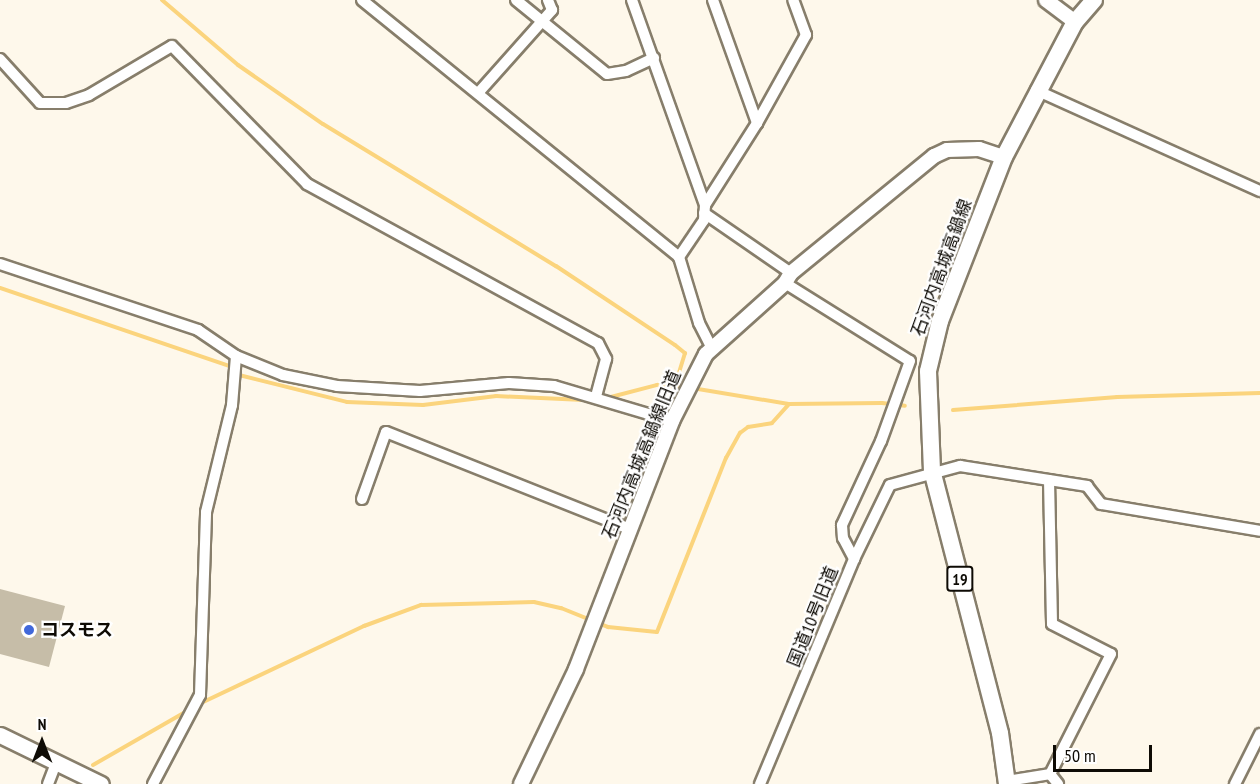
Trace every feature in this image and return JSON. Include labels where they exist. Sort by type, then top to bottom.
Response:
[{"type":"main road","name":"石河内高城高鍋線","points":[[1007,782],[1000,733],[932,471],[928,371],[940,321],[1004,157],[1036,90],[1075,22],[1094,0]]},
{"type":"main road","points":[[0,735],[101,784]]},
{"type":"street","points":[[362,0],[479,92],[679,256],[699,323],[712,348]]},
{"type":"street","points":[[516,0],[541,24],[607,74],[626,71],[654,58]]},
{"type":"street","points":[[479,92],[552,10],[548,0]]},
{"type":"street","points":[[632,0],[654,58],[704,209],[788,278]]},
{"type":"street","points":[[713,0],[757,123]]},
{"type":"street","points":[[679,256],[692,242],[704,209],[757,123],[806,35],[793,0]]},
{"type":"street","points":[[1046,0],[1075,22]]},
{"type":"street","points":[[0,59],[40,103],[66,103],[89,96],[172,46],[307,184],[598,343],[606,359],[596,398]]},
{"type":"street","points":[[1036,90],[1260,191]]},
{"type":"street","name":"石河内高城高鍋線旧道","points":[[521,784],[576,669],[672,421],[712,348],[788,278],[934,156],[946,150],[980,149],[1004,157]]},
{"type":"street","points":[[0,264],[198,330],[236,356],[283,375],[337,386],[420,391],[509,383],[554,386],[672,421]]},
{"type":"street","name":"国道10号旧道","points":[[760,784],[854,559],[843,538],[842,525],[881,441],[895,394],[910,361],[788,278]]},
{"type":"street","points":[[153,784],[200,695],[206,512],[232,405],[236,356]]},
{"type":"street","points":[[362,500],[386,432],[630,529]]},
{"type":"street","points":[[854,559],[890,485],[932,471],[960,466],[1087,486],[1101,504],[1260,531]]},
{"type":"street","points":[[1048,480],[1052,624],[1112,654],[1050,774]]},
{"type":"street","points":[[1235,784],[1260,734]]},
{"type":"street","points":[[48,784],[56,763]]},
{"type":"street","points":[[1007,782],[1050,774]]},
{"type":"street","points":[[1050,774],[1058,784]]},
{"type":"building","name":"コスモス","points":[[0,589],[65,606],[49,667],[0,654]]},
{"type":"waterway","points":[[162,0],[238,65],[323,124],[556,266],[675,345],[685,353],[675,385]]},
{"type":"waterway","points":[[0,288],[232,367],[239,375],[347,402],[423,405],[496,396],[584,400]]},
{"type":"waterway","points":[[607,398],[657,385],[684,387]]},
{"type":"waterway","points":[[692,388],[789,404],[882,403],[905,406]]},
{"type":"waterway","points":[[953,410],[1117,397],[1260,393]]},
{"type":"waterway","points":[[199,704],[364,626],[421,605],[534,602],[561,608],[608,627],[657,632],[726,458],[740,433],[748,427],[772,423],[789,404]]},
{"type":"waterway","points":[[93,765],[187,711]]},
{"type":"place","name":"コスモス","points":[[29,630]]}]
